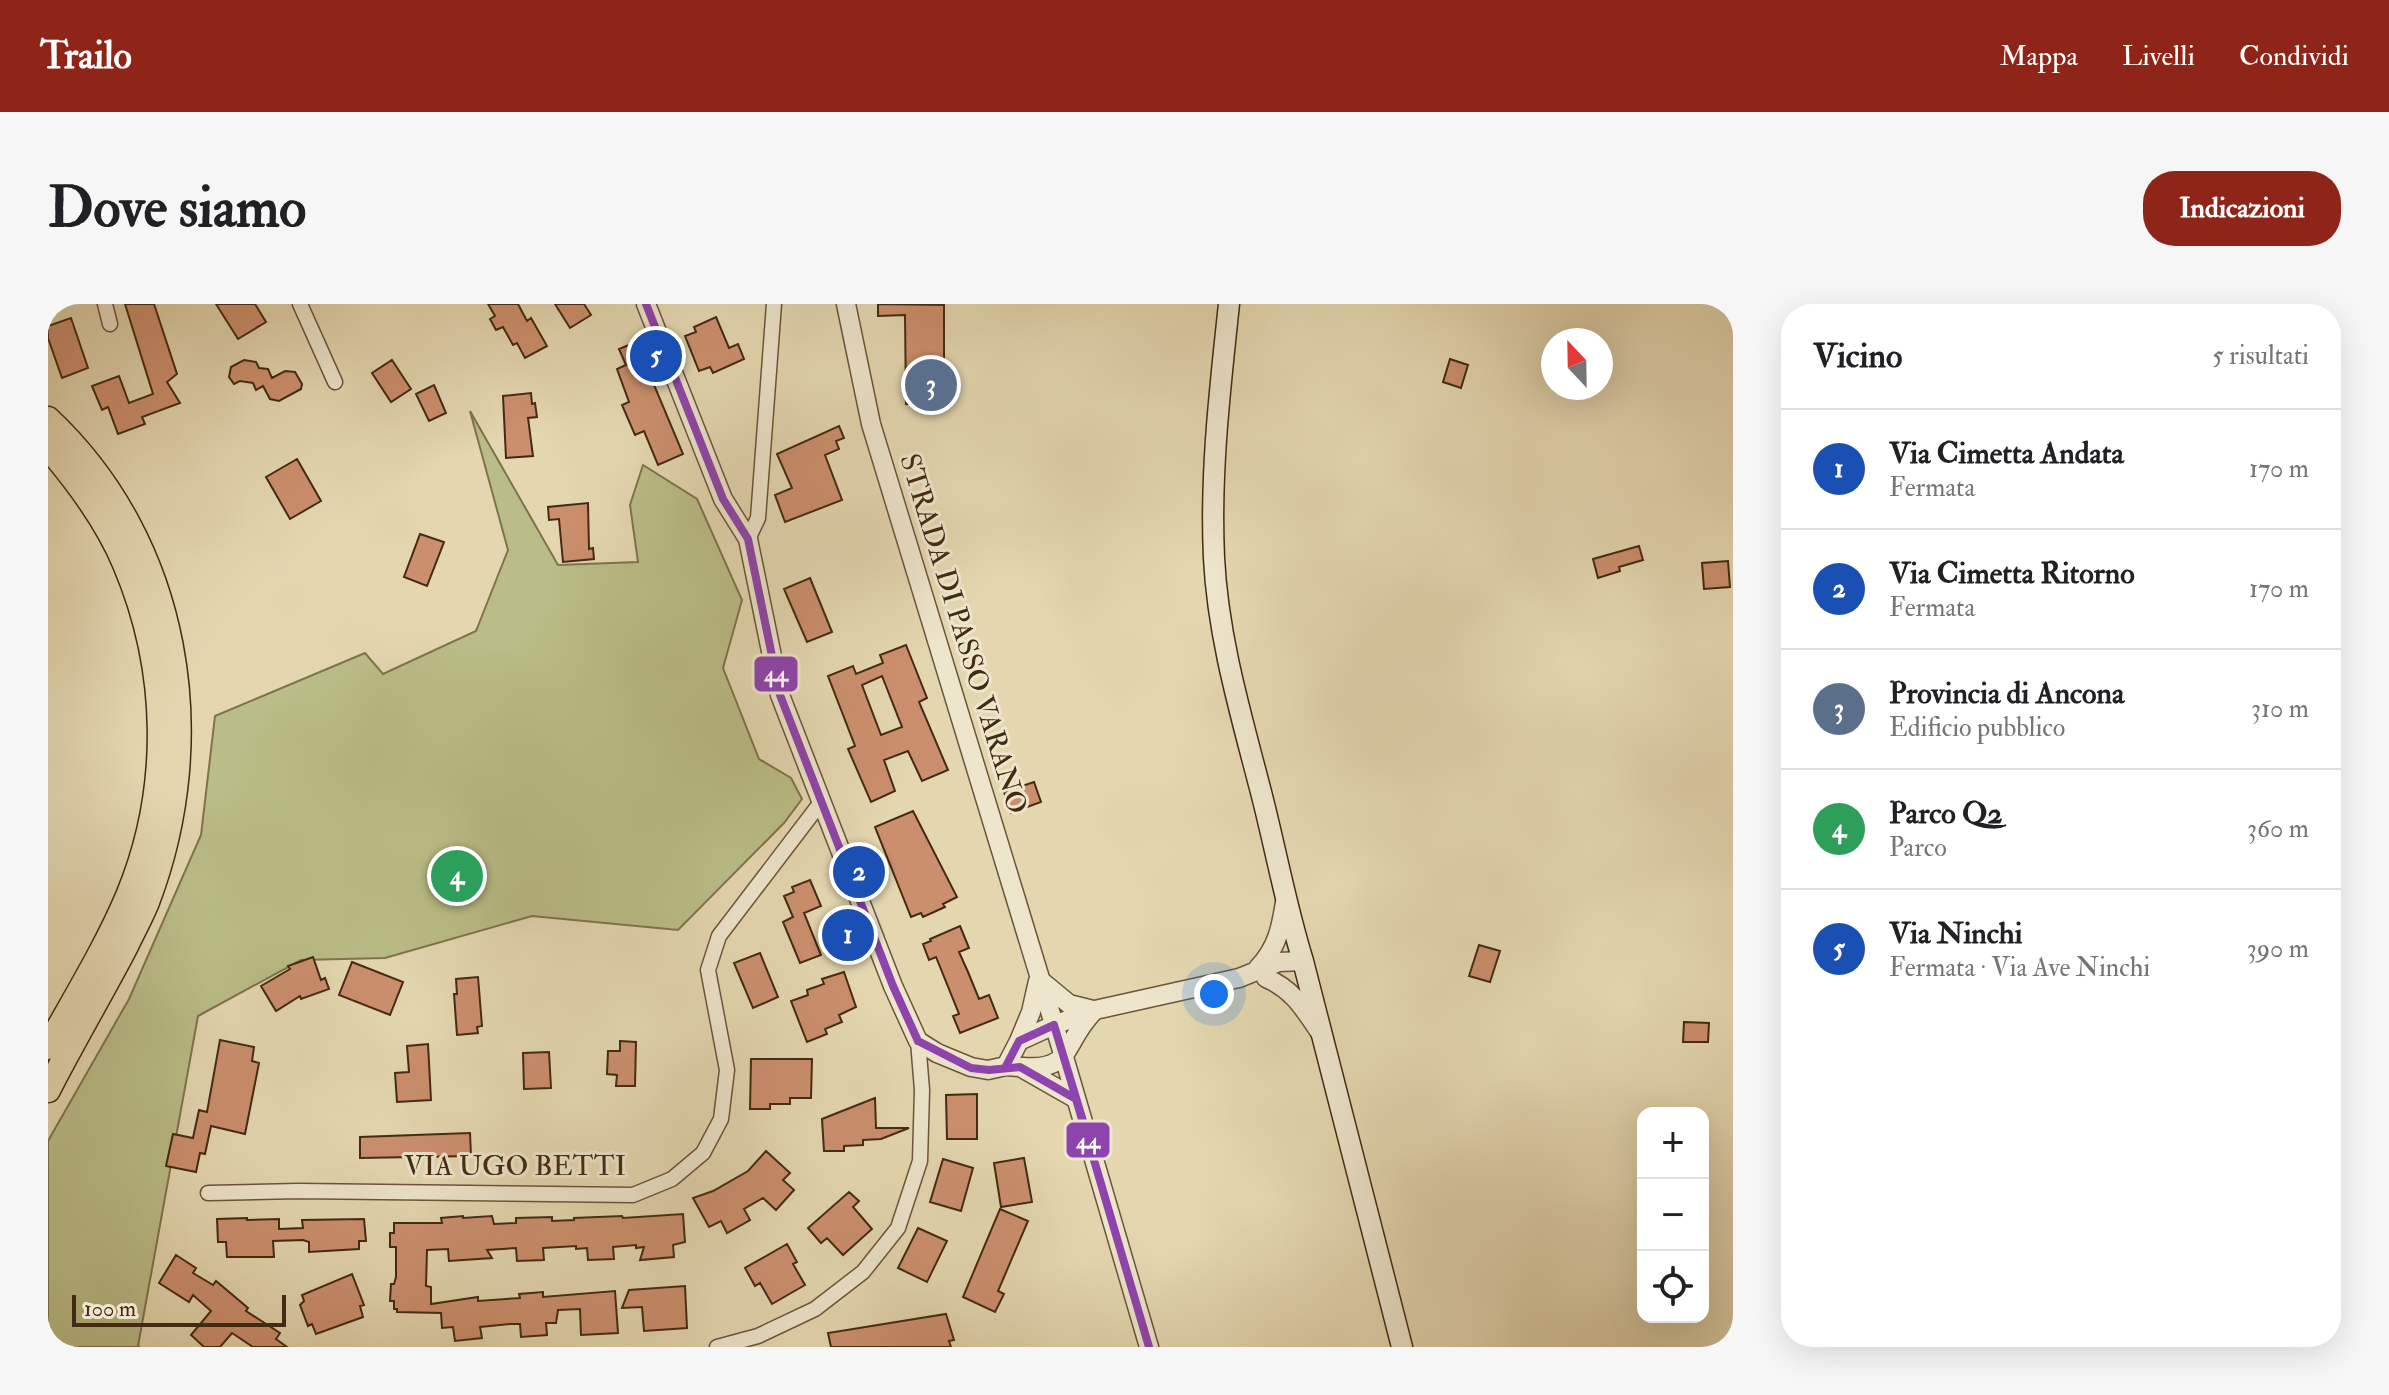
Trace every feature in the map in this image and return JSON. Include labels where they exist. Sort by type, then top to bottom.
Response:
[{"type":"highway","points":[[48,419],[96,473],[144,558],[174,656],[179,761],[173,815],[147,904],[48,1090]]},
{"type":"highway","points":[[48,447],[101,519],[125,563],[155,660],[161,708],[160,760],[154,808],[144,851],[128,897],[48,1047]]},
{"type":"main road","points":[[1229,304],[1216,430],[1213,521],[1214,562],[1231,677],[1285,902],[1303,961],[1402,1347]]},
{"type":"street","points":[[105,304],[110,324]]},
{"type":"street","points":[[300,304],[335,382]]},
{"type":"street","points":[[646,304],[723,499],[748,539],[780,695],[893,986],[918,1041],[922,1090],[920,1161],[898,1228],[863,1272],[815,1309],[758,1336],[717,1347]]},
{"type":"street","points":[[748,539],[758,518],[774,304]]},
{"type":"street","name":"STRADA DI PASSO VARANO","points":[[846,304],[871,424],[1149,1347]]},
{"type":"street","name":"VIA UGO BETTI","points":[[208,1193],[298,1191],[633,1195],[672,1179],[703,1153],[721,1119],[727,1070],[708,970],[719,936],[822,801]]},
{"type":"street","points":[[1253,976],[1270,955],[1280,933],[1285,902]]},
{"type":"street","points":[[1019,1041],[1103,1008],[1192,987],[1285,973],[1303,961]]},
{"type":"street","points":[[1253,976],[1283,986],[1294,995],[1320,1031]]},
{"type":"street","points":[[1038,978],[1069,1004],[1103,1008]]},
{"type":"street","name":"STRADA DI PASSO VARANO","points":[[1013,1066],[1031,1012],[1038,978]]},
{"type":"street","points":[[918,1041],[937,1053],[971,1067],[988,1070],[1013,1066],[1046,1069],[1064,1057],[1078,1027],[1103,1008]]},
{"type":"street","points":[[1013,1066],[1076,1099]]},
{"type":"green space","points":[[470,411],[558,565],[638,562],[630,505],[643,465],[697,499],[742,600],[723,668],[759,759],[791,778],[802,799],[784,823],[678,930],[532,916],[385,958],[301,960],[198,1016],[140,1347],[48,1347],[48,1141],[129,999],[201,835],[215,716],[365,653],[383,674],[476,631],[508,550]]},
{"type":"building","points":[[125,304],[154,304],[177,374],[167,382],[180,403],[142,417],[145,424],[118,434],[108,407],[102,410],[92,386],[119,376],[129,403],[153,394]]},
{"type":"building","points":[[216,304],[255,304],[266,322],[238,339]]},
{"type":"building","points":[[488,304],[518,304],[527,321],[531,318],[547,346],[525,358],[503,327],[496,330],[490,319],[495,316]]},
{"type":"building","points":[[555,304],[584,304],[591,315],[570,328]]},
{"type":"building","points":[[878,304],[944,305],[944,404],[906,404],[905,315],[878,316]]},
{"type":"building","points":[[716,317],[729,348],[738,344],[744,359],[713,373],[710,367],[699,371],[685,336],[696,332],[694,327]]},
{"type":"building","points":[[71,318],[88,368],[62,378],[48,338],[48,326]]},
{"type":"building","points":[[641,340],[653,372],[649,373],[683,454],[658,465],[644,431],[635,435],[622,405],[629,402],[617,369],[626,365],[619,349]]},
{"type":"building","points":[[1450,359],[1468,365],[1461,388],[1443,382]]},
{"type":"building","points":[[244,360],[268,369],[272,378],[285,371],[295,372],[302,384],[301,389],[279,401],[270,399],[263,386],[256,390],[253,383],[240,381],[234,384],[229,377],[231,367]]},
{"type":"building","points":[[392,360],[411,389],[391,402],[372,373]]},
{"type":"building","points":[[434,385],[446,413],[429,421],[416,394]]},
{"type":"building","points":[[531,393],[537,417],[528,418],[533,456],[506,458],[503,396]]},
{"type":"building","points":[[839,426],[844,438],[836,441],[839,449],[825,455],[842,500],[785,522],[775,495],[792,488],[777,454]]},
{"type":"building","points":[[297,459],[321,501],[290,519],[266,477]]},
{"type":"building","points":[[588,503],[589,549],[593,548],[594,559],[563,562],[559,519],[549,520],[548,507]]},
{"type":"building","points":[[420,534],[444,542],[427,586],[404,577]]},
{"type":"building","points":[[1639,546],[1643,560],[1619,567],[1620,571],[1598,578],[1593,559]]},
{"type":"building","points":[[1728,561],[1730,587],[1704,589],[1702,563]]},
{"type":"building","points":[[810,578],[832,632],[807,642],[784,589]]},
{"type":"building","points":[[906,645],[927,698],[919,702],[948,770],[922,781],[908,751],[884,760],[895,791],[871,802],[848,749],[855,746],[828,676],[853,666],[856,674],[883,663],[880,655]],"holes":[[[882,676],[902,727],[881,735],[862,685]]]},
{"type":"building","points":[[1034,782],[1041,802],[1011,813],[1004,792]]},
{"type":"building","points":[[913,811],[957,897],[943,904],[945,907],[923,917],[921,913],[911,917],[875,827]]},
{"type":"building","points":[[810,880],[821,906],[804,913],[821,955],[800,963],[783,922],[793,917],[784,896],[794,892],[792,887]]},
{"type":"building","points":[[960,926],[969,948],[959,952],[979,999],[989,995],[998,1018],[960,1033],[953,1016],[959,1014],[936,957],[929,960],[923,944]]},
{"type":"building","points":[[1479,945],[1500,951],[1490,982],[1469,976]]},
{"type":"building","points":[[760,953],[778,997],[753,1008],[734,963]]},
{"type":"building","points":[[313,957],[321,980],[325,978],[329,989],[301,999],[300,996],[276,1011],[261,986],[290,969],[288,966]]},
{"type":"building","points":[[352,962],[403,982],[390,1015],[339,995]]},
{"type":"building","points":[[844,972],[856,1007],[839,1015],[842,1022],[825,1029],[827,1034],[807,1042],[791,1001],[808,995],[807,990],[824,984],[822,979]]},
{"type":"building","points":[[478,977],[482,1026],[477,1027],[478,1033],[457,1035],[456,979]]},
{"type":"building","points":[[1684,1022],[1709,1023],[1708,1042],[1683,1042]]},
{"type":"building","points":[[220,1040],[254,1047],[252,1061],[259,1063],[245,1134],[211,1126],[205,1154],[200,1153],[196,1172],[166,1166],[173,1134],[193,1138],[199,1110],[207,1112]]},
{"type":"building","points":[[620,1041],[636,1042],[635,1086],[616,1086],[617,1075],[607,1074],[608,1051],[620,1051]]},
{"type":"building","points":[[428,1044],[431,1100],[397,1102],[395,1073],[409,1072],[407,1046]]},
{"type":"building","points":[[549,1052],[551,1088],[524,1089],[523,1053]]},
{"type":"building","points":[[751,1059],[812,1059],[811,1098],[790,1098],[790,1104],[770,1104],[770,1109],[750,1109]]},
{"type":"building","points":[[977,1094],[977,1139],[947,1139],[946,1095]]},
{"type":"building","points":[[875,1098],[876,1128],[909,1128],[881,1139],[863,1140],[863,1145],[844,1146],[844,1151],[824,1151],[822,1119]]},
{"type":"building","points":[[470,1133],[471,1156],[360,1158],[360,1137]]},
{"type":"building","points":[[766,1151],[790,1173],[783,1180],[794,1190],[776,1210],[763,1198],[744,1209],[750,1220],[727,1233],[721,1221],[709,1227],[693,1198],[713,1191],[748,1171]]},
{"type":"building","points":[[1024,1158],[1032,1202],[1001,1207],[994,1163]]},
{"type":"building","points":[[943,1159],[973,1168],[961,1211],[930,1202]]},
{"type":"building","points":[[849,1192],[859,1201],[853,1207],[872,1229],[843,1255],[827,1238],[821,1243],[808,1228]]},
{"type":"building","points":[[1000,1209],[1028,1221],[998,1291],[1004,1294],[995,1312],[963,1297]]},
{"type":"building","points":[[683,1214],[685,1242],[673,1245],[674,1257],[640,1260],[644,1247],[636,1248],[636,1245],[613,1247],[614,1259],[588,1260],[587,1248],[576,1249],[576,1246],[543,1248],[544,1260],[517,1261],[516,1248],[487,1250],[492,1258],[449,1261],[448,1249],[427,1250],[426,1286],[431,1287],[431,1304],[478,1297],[478,1301],[520,1298],[519,1294],[543,1292],[543,1297],[615,1291],[618,1333],[581,1335],[580,1309],[558,1310],[556,1323],[546,1323],[547,1335],[521,1337],[520,1324],[510,1324],[480,1327],[482,1338],[455,1341],[453,1327],[442,1328],[441,1313],[397,1312],[394,1301],[390,1301],[391,1284],[394,1284],[396,1277],[396,1247],[390,1247],[394,1223],[442,1223],[441,1218],[463,1216],[492,1216],[494,1224],[516,1223],[516,1218],[552,1217],[552,1221]]},
{"type":"building","points":[[217,1219],[279,1219],[279,1229],[303,1228],[302,1220],[364,1219],[366,1241],[359,1241],[359,1249],[309,1252],[309,1242],[303,1240],[273,1241],[274,1257],[227,1257],[226,1242],[218,1242]]},
{"type":"building","points":[[918,1228],[947,1241],[927,1282],[898,1268]]},
{"type":"building","points":[[787,1244],[797,1262],[793,1264],[805,1285],[772,1304],[760,1283],[755,1286],[745,1268]]},
{"type":"building","points":[[176,1255],[196,1268],[193,1273],[213,1285],[216,1281],[248,1308],[246,1311],[280,1333],[276,1339],[287,1347],[253,1347],[232,1333],[220,1347],[204,1347],[191,1335],[211,1311],[193,1295],[189,1302],[159,1283]]},
{"type":"building","points":[[352,1274],[364,1305],[360,1306],[363,1317],[316,1334],[312,1324],[308,1326],[300,1305],[304,1301],[302,1295]]},
{"type":"building","points":[[685,1286],[687,1328],[644,1331],[642,1307],[622,1308],[629,1290]]},
{"type":"building","points":[[946,1314],[954,1340],[949,1341],[951,1347],[831,1347],[828,1333]]},
{"type":"transit line","name":"44","points":[[646,304],[723,499],[748,539],[780,695],[893,986],[918,1041]]},
{"type":"transit line","name":"44","points":[[1006,1066],[1019,1041],[1054,1025],[1083,1121]]},
{"type":"transit line","name":"44","points":[[918,1041],[971,1068],[1020,1067],[1076,1099],[1149,1347]]},
{"type":"place","name":"Via Ninchi","points":[[656,356]]},
{"type":"place","name":"Provincia di Ancona","points":[[931,385]]},
{"type":"place","name":"Via Cimetta Ritorno","points":[[859,872]]},
{"type":"place","name":"Parco Q2","points":[[457,876]]},
{"type":"place","name":"Via Cimetta Andata","points":[[848,935]]}]
